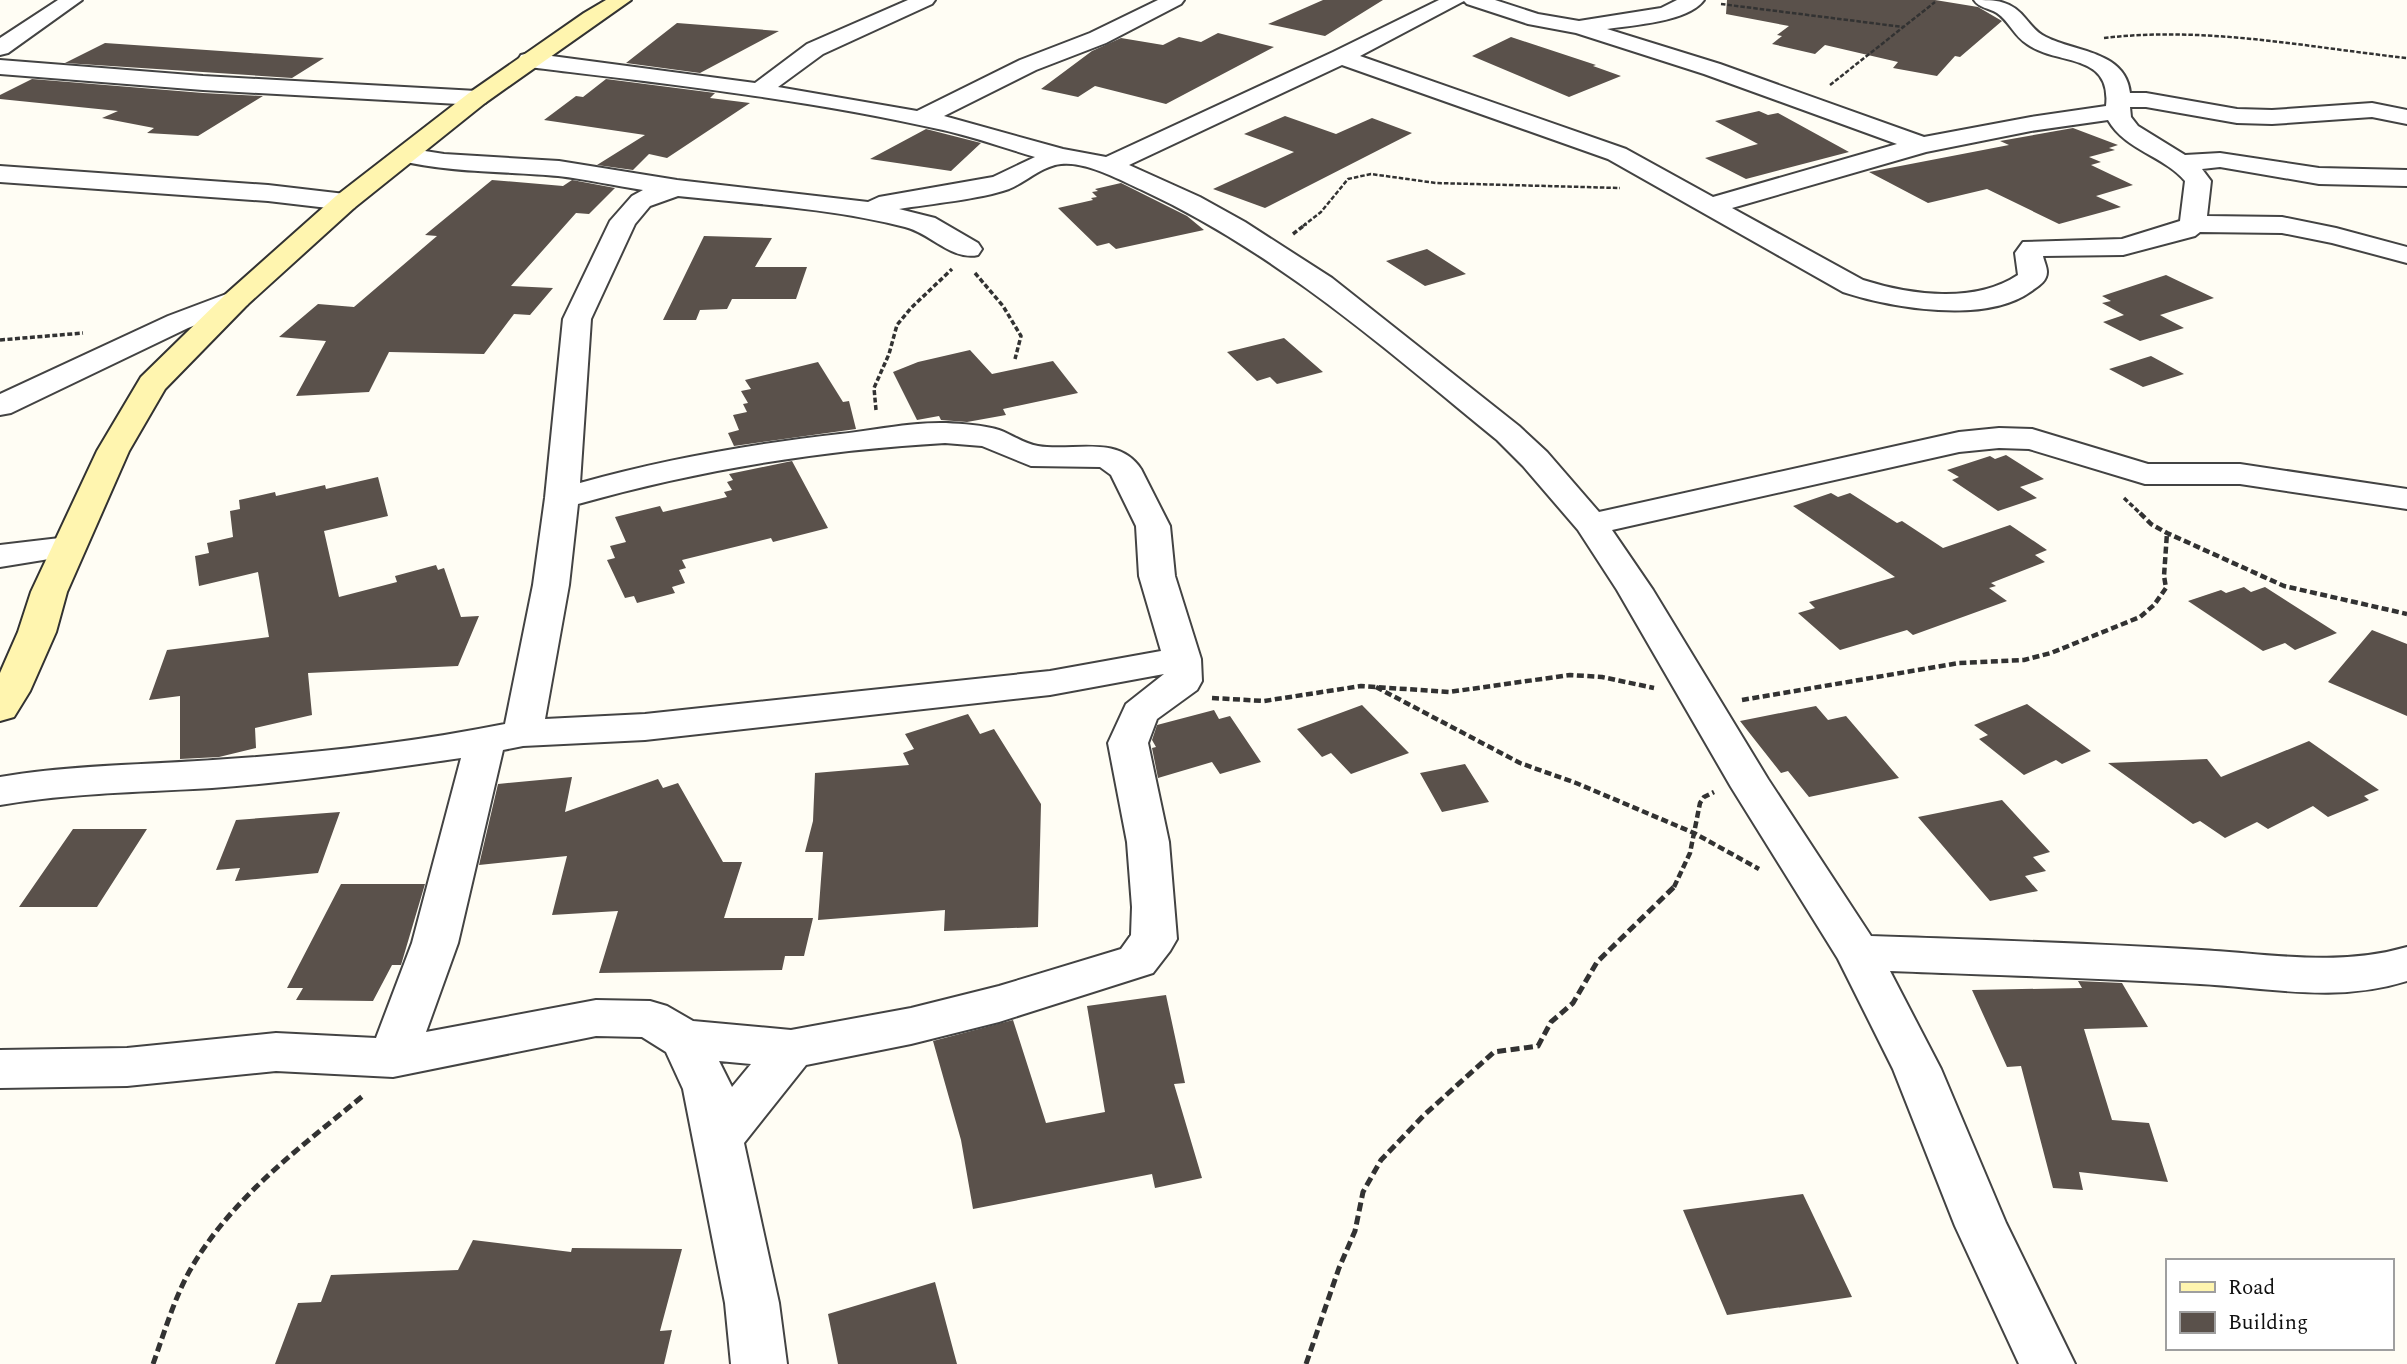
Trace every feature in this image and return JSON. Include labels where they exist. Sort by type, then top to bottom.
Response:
[{"type":"main road","points":[[0,708],[11,691],[37,632],[49,592],[113,451],[152,384],[237,299],[345,201],[529,60],[591,17],[621,0]]},
{"type":"street","points":[[0,48],[72,0]]},
{"type":"street","points":[[759,91],[790,65],[815,49],[925,0]]},
{"type":"street","points":[[921,118],[1028,65],[1098,38],[1174,0]]},
{"type":"street","points":[[1109,165],[1341,57],[1455,0]]},
{"type":"street","points":[[1474,0],[1535,20],[1579,27],[1723,73],[1805,105],[1922,145]]},
{"type":"street","points":[[1984,0],[2009,13],[2033,39],[2106,69],[2118,85],[2117,106],[2128,130],[2178,163],[2199,181],[2193,224]]},
{"type":"street","points":[[1579,27],[1666,13],[1691,1]]},
{"type":"street","points":[[1341,57],[1616,154],[1853,286],[1884,296],[1981,300],[2002,296],[2025,285],[2031,279],[2029,253],[2034,248],[2123,247],[2186,230],[2193,224],[2263,223],[2294,227],[2333,234],[2407,255]]},
{"type":"street","points":[[529,60],[759,91],[921,118],[995,136],[1060,156],[1109,165],[1191,203],[1273,252],[1357,310],[1508,433],[1535,459],[1591,524],[1635,590],[1746,776],[1858,953],[1917,1069],[1981,1226],[2046,1364]]},
{"type":"street","points":[[0,67],[203,83],[477,98]]},
{"type":"street","points":[[1709,206],[1922,145],[2146,100],[2245,117],[2372,110],[2407,117]]},
{"type":"street","points":[[407,155],[444,161],[559,169],[677,188],[863,208],[926,224],[968,249]]},
{"type":"street","points":[[863,208],[995,184],[1060,156]]},
{"type":"street","points":[[2178,163],[2220,160],[2319,176],[2407,178]]},
{"type":"street","points":[[0,174],[345,201]]},
{"type":"street","points":[[393,1058],[439,932],[551,585],[562,498],[577,319],[623,221],[641,201],[677,188]]},
{"type":"street","points":[[0,406],[178,322],[237,299]]},
{"type":"street","points":[[562,498],[658,472],[737,456],[911,435],[945,433],[988,437],[1031,456],[1053,458],[1094,455],[1115,460],[1125,469],[1153,526],[1157,576],[1171,617],[1182,670]]},
{"type":"street","points":[[1591,524],[1959,442],[1999,438],[2032,439],[2101,462],[2163,476],[2240,474],[2407,499]]},
{"type":"street","points":[[0,556],[68,547]]},
{"type":"street","points":[[0,792],[53,782],[214,774],[317,765],[504,737],[645,727],[755,713],[1182,670]]},
{"type":"street","points":[[0,1069],[127,1067],[276,1052],[393,1058],[596,1018],[650,1019],[684,1038],[790,1049],[911,1026],[999,1004],[1137,961],[1154,939],[1154,907],[1148,842],[1128,743],[1140,713],[1182,670]]},
{"type":"street","points":[[1858,953],[2219,968],[2331,977],[2389,971],[2407,964]]},
{"type":"street","points":[[684,1038],[709,1088],[717,1141],[752,1303],[759,1364]]},
{"type":"street","points":[[717,1141],[790,1049]]},
{"type":"path","points":[[1691,1],[1757,7],[1865,26],[1903,27]]},
{"type":"path","points":[[1805,105],[1935,2]]},
{"type":"path","points":[[2059,49],[2111,37],[2232,35],[2407,58]]},
{"type":"path","points":[[1273,252],[1321,212],[1348,179],[1354,177],[1383,174],[1436,183],[1625,188]]},
{"type":"path","points":[[968,249],[977,278],[1003,306],[1021,336],[1015,359]]},
{"type":"path","points":[[911,435],[888,428],[875,409],[873,394],[878,375],[891,349],[892,332],[968,249]]},
{"type":"path","points":[[2101,462],[2113,484],[2131,507],[2167,533],[2284,586],[2407,614]]},
{"type":"path","points":[[1182,670],[1214,698],[1265,702],[1348,687],[1374,686],[1445,692],[1496,688],[1570,675],[1598,677],[1702,702],[1959,663],[2024,660],[2076,645],[2140,617],[2154,605],[2166,588],[2164,576],[2167,533]]},
{"type":"path","points":[[1374,686],[1520,763],[1577,783],[1694,833]]},
{"type":"path","points":[[1306,1364],[1339,1268],[1355,1231],[1363,1192],[1381,1160],[1424,1115],[1494,1052],[1538,1046],[1551,1022],[1573,1003],[1597,962],[1678,884],[1690,853],[1700,803],[1704,797],[1746,776]]},
{"type":"path","points":[[153,1364],[169,1317],[193,1265],[211,1239],[278,1168],[366,1093],[393,1058]]},
{"type":"building","points":[[1323,0],[1383,0],[1325,36],[1268,24]]},
{"type":"building","points":[[1727,0],[1935,0],[1978,7],[2002,21],[1960,57],[1955,56],[1937,76],[1893,68],[1898,62],[1825,45],[1815,54],[1772,44],[1782,36],[1777,35],[1789,26],[1726,14]]},
{"type":"building","points":[[677,23],[779,31],[700,73],[626,63]]},
{"type":"building","points":[[1218,33],[1274,47],[1166,104],[1095,86],[1078,97],[1041,89],[1092,51],[1121,38],[1163,45],[1179,37],[1201,42]]},
{"type":"building","points":[[1511,37],[1621,76],[1569,97],[1472,56]]},
{"type":"building","points":[[105,43],[324,58],[292,78],[65,63]]},
{"type":"building","points":[[32,79],[263,96],[198,136],[147,133],[154,128],[102,118],[118,111],[0,99],[0,95]]},
{"type":"building","points":[[606,79],[715,93],[710,98],[750,103],[667,158],[649,154],[633,170],[597,165],[645,135],[544,120],[576,96],[583,97]]},
{"type":"building","points":[[1759,111],[1768,115],[1778,113],[1849,152],[1746,179],[1705,158],[1758,144],[1715,121]]},
{"type":"building","points":[[1285,116],[1336,134],[1372,118],[1412,133],[1265,208],[1213,189],[1294,152],[1244,134]]},
{"type":"building","points":[[2073,128],[2118,145],[2109,148],[2115,150],[2089,157],[2101,162],[2091,165],[2133,185],[2096,196],[2121,207],[2059,224],[1987,189],[1928,203],[1869,172],[2009,145],[2000,141]]},
{"type":"building","points":[[926,129],[981,143],[951,171],[870,159]]},
{"type":"building","points":[[492,180],[563,186],[572,180],[615,188],[589,214],[576,213],[511,286],[553,288],[530,315],[514,314],[484,354],[389,352],[369,392],[296,396],[326,341],[279,337],[318,304],[354,307],[437,236],[425,235]]},
{"type":"building","points":[[1121,183],[1187,216],[1204,230],[1116,249],[1109,243],[1097,246],[1058,208],[1093,200],[1091,198],[1097,197],[1092,192],[1098,191],[1095,189]]},
{"type":"building","points":[[704,236],[772,238],[755,267],[807,267],[796,299],[732,299],[727,309],[700,310],[696,320],[663,320]]},
{"type":"building","points":[[1427,249],[1466,274],[1425,286],[1386,261]]},
{"type":"building","points":[[2166,275],[2214,298],[2160,315],[2184,328],[2140,341],[2103,322],[2124,315],[2102,303],[2111,301],[2102,296]]},
{"type":"building","points":[[1284,338],[1323,372],[1277,384],[1270,377],[1257,381],[1227,352]]},
{"type":"building","points":[[970,350],[992,374],[1053,361],[1078,393],[1003,409],[1006,415],[967,422],[941,420],[939,416],[917,420],[893,372],[918,362]]},
{"type":"building","points":[[2151,356],[2184,374],[2143,387],[2109,369]]},
{"type":"building","points":[[818,362],[843,402],[849,401],[856,429],[734,446],[728,433],[739,430],[733,415],[747,412],[743,404],[748,403],[741,391],[751,389],[745,380]]},
{"type":"building","points":[[2006,455],[2044,479],[2020,487],[2037,498],[1998,511],[1952,480],[1959,477],[1947,470],[1990,456],[1995,459]]},
{"type":"building","points":[[792,461],[828,528],[773,542],[771,538],[682,560],[686,568],[679,570],[685,583],[672,587],[675,593],[637,603],[634,596],[625,598],[607,560],[615,558],[610,546],[626,542],[615,517],[660,506],[663,512],[727,497],[724,492],[732,490],[727,482],[733,480],[729,474]]},
{"type":"building","points":[[378,477],[388,516],[324,531],[339,597],[397,582],[395,576],[436,565],[438,570],[444,568],[461,617],[479,616],[458,666],[308,673],[312,715],[255,728],[256,748],[219,757],[180,759],[180,696],[149,700],[167,650],[269,637],[258,572],[199,586],[195,556],[209,553],[207,543],[233,537],[230,511],[240,509],[239,500],[275,492],[276,496],[325,485],[326,489]]},
{"type":"building","points":[[1831,493],[1838,497],[1850,493],[1897,523],[1902,521],[1943,548],[2010,525],[2047,550],[2035,555],[2045,562],[1991,583],[1996,586],[1989,588],[2007,601],[1913,635],[1907,630],[1840,650],[1798,613],[1815,608],[1809,602],[1895,577],[1793,506]]},
{"type":"building","points":[[2244,587],[2251,592],[2265,587],[2337,633],[2295,650],[2285,643],[2263,651],[2188,601],[2221,590],[2226,593]]},
{"type":"building","points":[[2372,630],[2407,644],[2407,716],[2328,682]]},
{"type":"building","points":[[2027,704],[2091,751],[2062,764],[2056,760],[2024,775],[1979,739],[1988,735],[1974,725]]},
{"type":"building","points":[[1362,705],[1409,753],[1351,774],[1331,753],[1322,757],[1297,729]]},
{"type":"building","points":[[1816,706],[1828,720],[1846,716],[1899,778],[1809,797],[1788,771],[1781,773],[1740,721]]},
{"type":"building","points":[[1214,710],[1219,719],[1230,716],[1261,762],[1220,774],[1212,762],[1158,778],[1152,748],[1156,747],[1152,740],[1157,725]]},
{"type":"building","points":[[968,714],[980,734],[994,729],[1041,804],[1038,927],[944,931],[945,910],[818,920],[823,852],[805,852],[813,821],[815,773],[909,765],[903,753],[914,749],[905,734]]},
{"type":"building","points":[[2309,741],[2379,790],[2364,796],[2369,800],[2328,817],[2313,806],[2268,829],[2257,822],[2225,838],[2200,821],[2193,824],[2108,763],[2207,759],[2221,777]]},
{"type":"building","points":[[1465,764],[1489,802],[1442,812],[1420,773]]},
{"type":"building","points":[[572,777],[565,812],[658,779],[663,788],[678,783],[723,862],[742,862],[724,918],[813,918],[804,956],[785,956],[782,970],[599,973],[618,911],[552,915],[567,856],[479,865],[498,784]]},
{"type":"building","points":[[2002,800],[2050,852],[2033,857],[2046,871],[2025,876],[2038,891],[1990,901],[1918,817]]},
{"type":"building","points":[[340,812],[318,873],[235,881],[240,868],[216,870],[236,820]]},
{"type":"building","points":[[73,829],[147,829],[97,907],[19,907]]},
{"type":"building","points":[[341,884],[425,884],[401,965],[392,965],[373,1001],[296,1000],[303,988],[287,988]]},
{"type":"building","points":[[2078,981],[2122,983],[2148,1027],[2084,1029],[2112,1120],[2149,1123],[2168,1182],[2079,1172],[2083,1190],[2053,1188],[2021,1066],[2007,1067],[1972,990],[2082,988]]},
{"type":"building","points":[[1166,995],[1185,1083],[1174,1084],[1202,1178],[1155,1188],[1152,1174],[973,1209],[961,1140],[933,1041],[1013,1020],[1046,1123],[1105,1112],[1087,1006]]},
{"type":"building","points":[[1803,1194],[1852,1297],[1727,1315],[1683,1210]]},
{"type":"building","points":[[473,1240],[571,1252],[572,1248],[682,1249],[660,1331],[672,1330],[664,1364],[275,1364],[298,1303],[321,1302],[331,1275],[458,1270]]},
{"type":"building","points":[[935,1282],[957,1364],[838,1364],[828,1314]]}]
